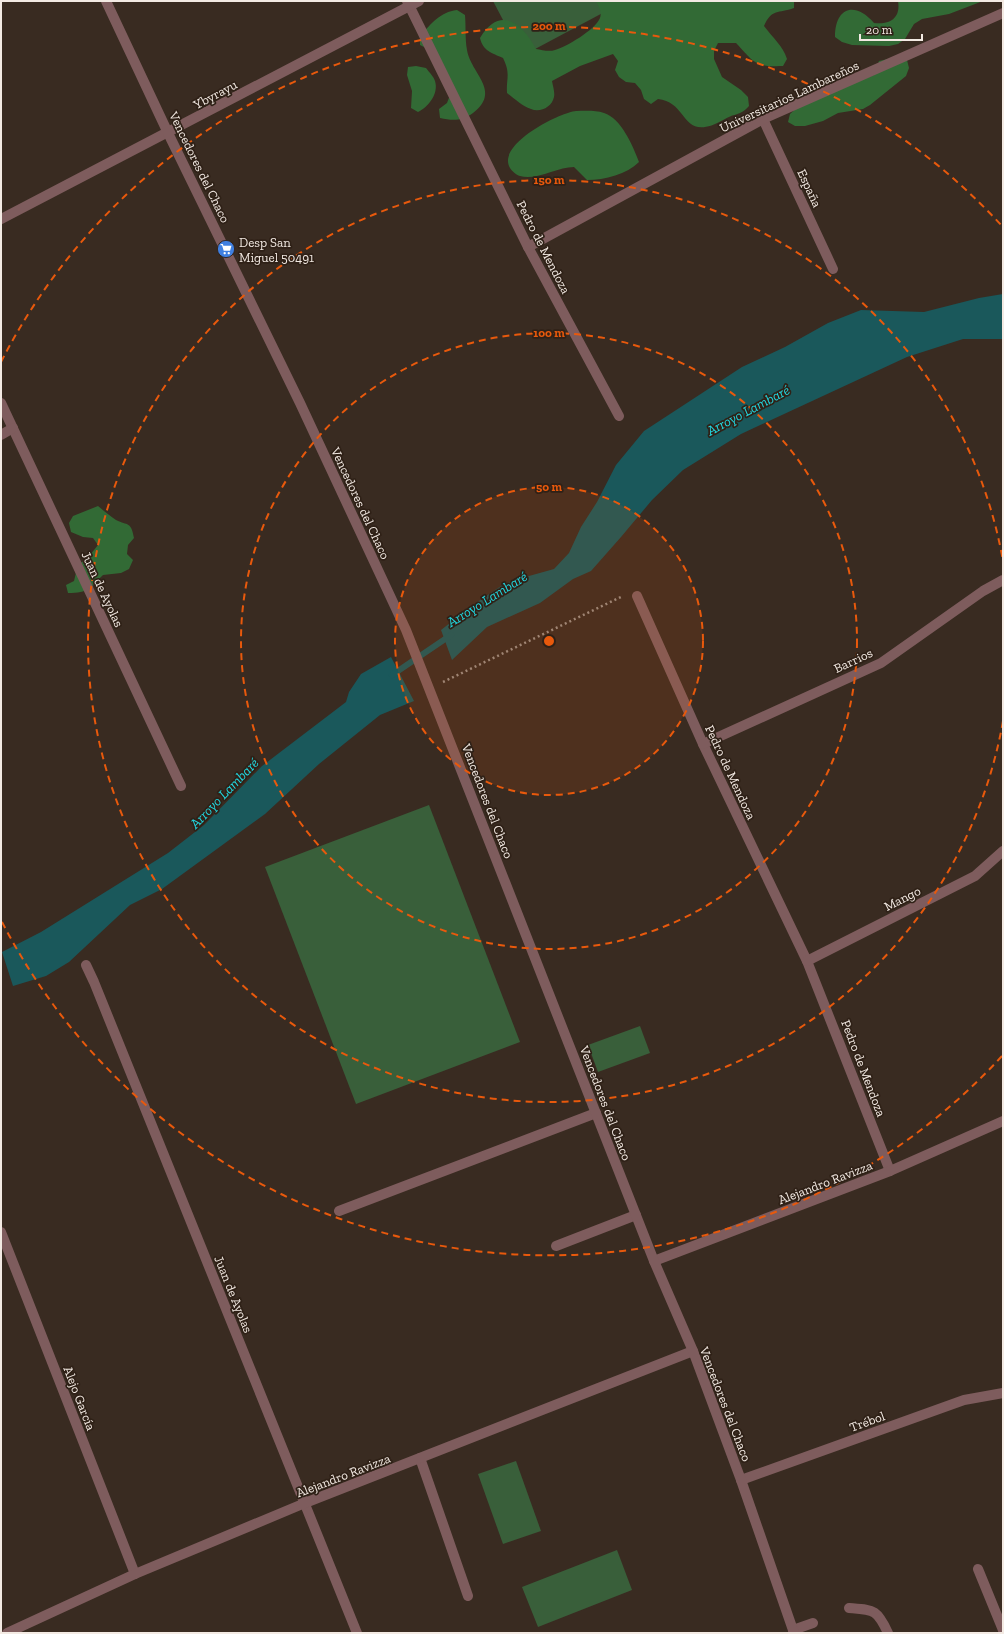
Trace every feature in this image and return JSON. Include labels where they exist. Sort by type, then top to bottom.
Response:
[{"type":"street","name":"Vencedores del Chaco","points":[[106,1],[168,133],[300,402],[406,630],[429,685],[654,1261],[693,1352],[741,1480],[794,1632]]},
{"type":"street","name":"Ybyrayu","points":[[1,219],[168,133],[408,3],[419,1]]},
{"type":"street","name":"Pedro de Mendoza","points":[[408,3],[528,247],[619,416]]},
{"type":"street","name":"Universitarios Lambareños","points":[[528,247],[763,119],[1003,13]]},
{"type":"street","name":"España","points":[[763,119],[833,269]]},
{"type":"street","name":"Juan de Ayolas","points":[[1,403],[181,786]]},
{"type":"street","points":[[1,435],[13,428]]},
{"type":"street","name":"Barrios","points":[[703,744],[881,662],[983,591],[1003,580]]},
{"type":"street","name":"Pedro de Mendoza","points":[[637,596],[703,744],[807,961],[890,1171]]},
{"type":"street","name":"Mango","points":[[807,961],[975,876],[1003,851]]},
{"type":"street","name":"Juan de Ayolas","points":[[86,965],[357,1633]]},
{"type":"street","points":[[339,1211],[596,1113]]},
{"type":"street","name":"Alejandro Ravizza","points":[[654,1261],[890,1171],[1003,1121]]},
{"type":"street","points":[[556,1246],[636,1215]]},
{"type":"street","name":"Alejo García","points":[[1,1232],[135,1574]]},
{"type":"street","name":"Alejandro Ravizza","points":[[7,1633],[135,1574],[305,1503],[693,1352]]},
{"type":"street","name":"Trébol","points":[[741,1480],[964,1400],[1003,1393]]},
{"type":"street","points":[[420,1458],[468,1596]]},
{"type":"street","points":[[978,1569],[1003,1630]]},
{"type":"street","points":[[849,1608],[873,1611],[881,1617],[888,1633]]},
{"type":"street","points":[[794,1632],[813,1623]]},
{"type":"path","points":[[429,685],[630,593],[634,593],[637,596]]},
{"type":"green space","points":[[493,1],[609,1],[612,8],[522,56]]},
{"type":"green space","points":[[596,1],[794,1],[794,8],[776,12],[770,16],[764,26],[780,46],[787,59],[783,66],[766,66],[752,59],[736,43],[718,43],[714,51],[714,59],[722,77],[741,90],[748,97],[749,106],[740,113],[711,126],[700,127],[692,125],[676,107],[668,102],[658,99],[651,104],[644,99],[641,90],[635,83],[626,82],[619,77],[615,70],[618,61],[613,54],[580,66],[552,81],[554,93],[553,101],[542,110],[528,108],[507,93],[508,72],[503,58],[486,49],[481,42],[480,38],[488,28],[495,22],[503,20],[511,21],[525,32],[536,49],[553,51],[580,37],[597,23],[601,14]]},
{"type":"green space","points":[[898,1],[983,1],[949,14],[922,19],[914,24],[905,39],[898,44],[889,46],[852,45],[842,42],[835,37],[838,19],[847,10],[860,12],[874,23],[885,23],[896,16],[898,12]]},
{"type":"green space","points":[[457,10],[465,15],[467,50],[482,82],[485,90],[485,97],[481,105],[473,113],[465,118],[449,120],[440,118],[439,109],[447,103],[450,95],[428,49],[420,45],[420,36],[441,16]]},
{"type":"green space","points":[[888,59],[907,60],[909,68],[906,76],[870,105],[863,109],[838,113],[823,121],[805,126],[795,126],[788,122],[790,114],[803,102],[874,75],[879,61]]},
{"type":"green space","points":[[416,66],[426,68],[434,78],[436,86],[432,100],[418,112],[411,108],[412,91],[407,75],[408,67]]},
{"type":"green space","points":[[576,111],[597,111],[610,116],[626,133],[639,162],[628,170],[615,176],[594,180],[587,180],[574,167],[533,177],[520,176],[510,168],[508,159],[512,150],[520,140],[544,124],[567,113]]},
{"type":"green space","points":[[98,506],[116,520],[130,526],[132,529],[134,538],[128,545],[127,554],[133,560],[129,569],[121,573],[103,575],[85,591],[68,593],[66,585],[74,581],[78,564],[86,560],[98,545],[93,538],[83,537],[71,532],[69,523],[73,516]]},
{"type":"green space","points":[[429,805],[520,1042],[356,1104],[265,867]]},
{"type":"green space","points":[[640,1026],[650,1053],[598,1072],[588,1045]]},
{"type":"green space","points":[[516,1461],[541,1531],[503,1544],[478,1474]]},
{"type":"green space","points":[[617,1550],[632,1590],[538,1627],[522,1587]]},
{"type":"water","points":[[1003,294],[1003,339],[963,339],[907,357],[741,434],[683,470],[652,500],[591,571],[573,579],[540,603],[487,627],[452,660],[441,630],[473,605],[504,584],[554,569],[569,553],[581,527],[597,502],[616,465],[644,431],[742,367],[785,347],[828,323],[861,310],[924,312],[979,298]]},
{"type":"water","points":[[391,657],[414,701],[380,715],[319,764],[265,814],[162,889],[130,905],[69,962],[46,976],[13,986],[2,952],[41,932],[168,853],[204,825],[262,766],[346,702],[349,692],[361,674]]},
{"type":"waterway","name":"Arroyo Lambaré","points":[[392,675],[451,635]]},
{"type":"place","name":"Desp San Miguel 50491","points":[[226,249]]}]
